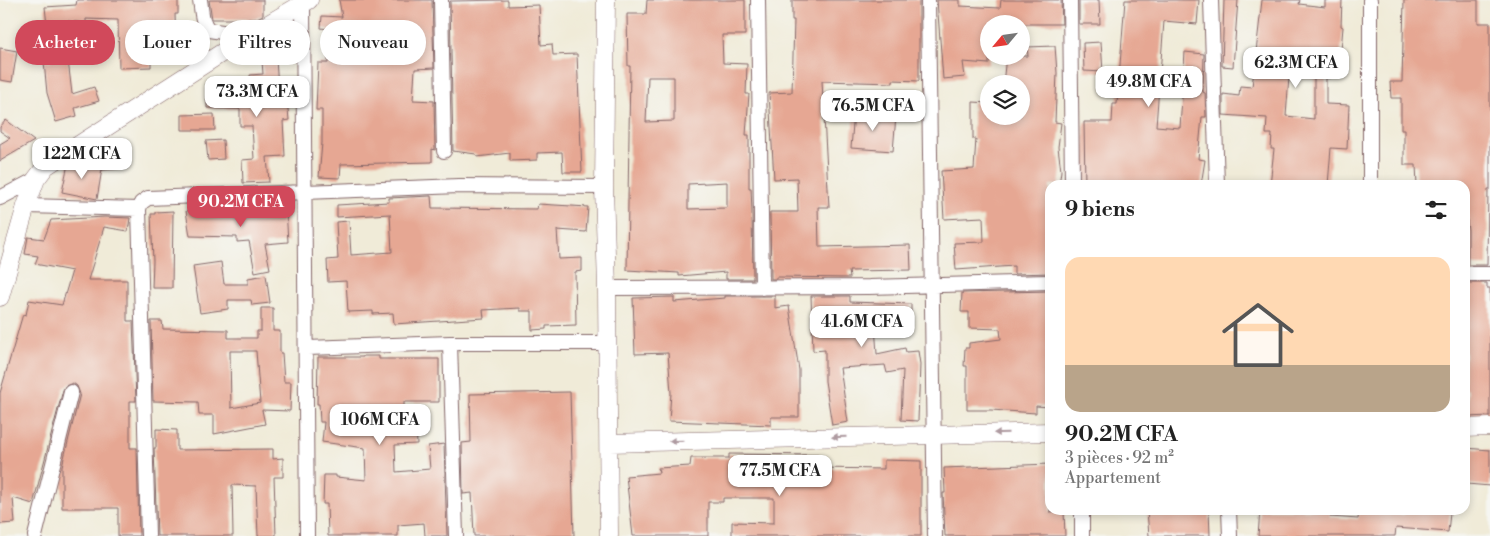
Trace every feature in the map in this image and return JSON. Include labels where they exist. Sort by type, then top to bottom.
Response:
[{"type":"street","points":[[200,0],[202,18],[205,25],[210,30],[220,32]]},
{"type":"street","points":[[441,0],[444,151]]},
{"type":"street","points":[[606,0],[604,187],[610,443],[609,536]]},
{"type":"street","points":[[758,0],[762,288]]},
{"type":"street","points":[[928,0],[935,536]]},
{"type":"street","points":[[1070,0],[1072,180]]},
{"type":"street","points":[[1212,0],[1217,180]]},
{"type":"street","points":[[1370,0],[1370,180]]},
{"type":"street","points":[[275,20],[306,1]]},
{"type":"street","points":[[306,1],[307,536]]},
{"type":"street","points":[[0,297],[26,206],[36,179],[46,166],[220,54]]},
{"type":"street","points":[[0,198],[36,179]]},
{"type":"street","points":[[148,536],[139,209],[148,198],[459,186],[604,187]]},
{"type":"street","points":[[26,206],[139,209]]},
{"type":"street","points":[[1470,274],[1490,274]]},
{"type":"street","points":[[607,288],[932,286],[1045,282]]},
{"type":"street","points":[[307,348],[450,343],[608,343]]},
{"type":"street","points":[[450,343],[456,536]]},
{"type":"street","points":[[35,536],[71,392]]},
{"type":"street","points":[[1470,428],[1490,427]]},
{"type":"street","points":[[610,443],[1045,432]]},
{"type":"street","points":[[1082,515],[1082,536]]},
{"type":"street","points":[[1229,515],[1230,536]]},
{"type":"building","points":[[77,0],[178,0],[178,14],[175,14],[175,20],[125,20],[125,65],[151,65],[151,67],[119,68],[118,20],[46,20],[45,7],[76,5]]},
{"type":"building","points":[[209,0],[263,0],[263,15],[255,19],[212,19]]},
{"type":"building","points":[[339,0],[432,0],[434,68],[415,69],[413,100],[434,101],[435,150],[432,149],[432,162],[341,164],[340,178],[319,177],[322,110],[316,110],[318,63],[320,65],[426,65],[426,20],[322,20],[322,16],[342,17]]},
{"type":"building","points":[[508,0],[508,6],[539,5],[541,45],[552,44],[553,55],[577,54],[582,172],[563,172],[562,152],[537,153],[537,160],[510,161],[510,153],[477,157],[476,154],[453,151],[450,1]]},
{"type":"building","points":[[647,0],[745,0],[745,35],[722,35],[723,63],[747,64],[746,94],[749,94],[746,135],[749,135],[753,279],[726,279],[726,272],[679,276],[679,273],[627,270],[630,66],[628,66],[627,14],[646,14]],"holes":[[[648,77],[674,77],[674,121],[646,122]],[[727,182],[727,208],[688,209],[688,184]]]},
{"type":"building","points":[[792,0],[919,0],[919,81],[893,80],[893,83],[822,81],[829,207],[818,207],[819,247],[910,245],[911,270],[849,271],[850,278],[776,277],[776,279],[771,279],[770,212],[798,212],[797,178],[774,179],[769,93],[792,92],[794,20],[792,20]]},
{"type":"building","points":[[937,0],[960,0],[960,6],[1000,8],[1001,0],[1061,0],[1062,24],[1030,24],[1030,15],[980,15],[980,63],[963,62],[965,77],[943,79]]},
{"type":"building","points":[[1079,0],[1099,0],[1100,24],[1079,24]]},
{"type":"building","points":[[1125,0],[1199,0],[1197,24],[1164,21],[1156,126],[1180,128],[1185,52],[1204,54],[1203,92],[1205,93],[1206,117],[1202,117],[1198,159],[1205,160],[1202,180],[1085,180],[1084,122],[1112,122],[1113,104],[1117,104]]},
{"type":"building","points":[[1224,0],[1238,0],[1233,67],[1222,66]]},
{"type":"building","points":[[1262,0],[1300,0],[1299,4],[1325,7],[1325,0],[1342,0],[1341,26],[1343,27],[1340,62],[1331,62],[1331,78],[1326,78],[1326,104],[1349,105],[1347,149],[1331,148],[1328,180],[1271,180],[1274,149],[1271,149],[1272,134],[1266,134],[1267,118],[1223,115],[1223,94],[1239,96],[1240,86],[1252,87]],"holes":[[[1289,77],[1314,78],[1314,119],[1286,116]]]},
{"type":"building","points":[[1404,0],[1478,0],[1478,23],[1490,23],[1490,189],[1488,189],[1487,265],[1470,265],[1470,180],[1417,180],[1416,165],[1404,165],[1404,130],[1401,130],[1401,98],[1391,98],[1390,82],[1402,82]]},
{"type":"building","points":[[1101,42],[1103,72],[1084,71],[1083,43]]},
{"type":"building","points":[[1055,46],[1057,73],[1055,122],[1061,123],[1058,147],[1061,171],[1060,180],[1045,180],[1045,273],[1014,274],[1014,266],[956,270],[954,243],[984,242],[983,217],[944,219],[941,171],[974,169],[976,139],[973,139],[973,102],[980,102],[980,125],[1030,125],[1030,75],[1004,75],[1005,65],[1030,65],[1030,47]]},
{"type":"building","points":[[0,48],[15,51],[12,82],[0,80]]},
{"type":"building","points":[[44,65],[69,65],[72,94],[94,87],[99,101],[75,108],[77,116],[56,122],[47,93]]},
{"type":"building","points":[[262,65],[276,65],[279,100],[287,99],[289,120],[283,121],[285,156],[267,157],[269,182],[243,183],[242,160],[254,159],[252,126],[240,126],[240,109],[207,108],[207,87],[251,89],[250,75],[263,74]]},
{"type":"building","points":[[854,112],[896,116],[893,151],[851,148]]},
{"type":"building","points":[[214,114],[215,130],[182,130],[182,115]]},
{"type":"building","points":[[6,120],[34,141],[0,161],[0,144],[10,138],[0,131],[0,127]]},
{"type":"building","points":[[223,140],[224,159],[208,160],[206,141]]},
{"type":"building","points":[[124,155],[126,168],[102,170],[101,157]]},
{"type":"building","points":[[74,161],[102,169],[97,199],[62,192],[68,164]]},
{"type":"building","points":[[431,196],[432,208],[537,209],[538,204],[588,207],[586,232],[557,230],[559,259],[582,258],[582,271],[575,272],[576,325],[546,326],[546,329],[532,330],[532,311],[520,311],[520,308],[483,310],[484,318],[394,324],[393,313],[373,314],[373,311],[348,312],[346,281],[328,282],[327,260],[338,259],[336,222],[349,221],[351,255],[392,252],[390,214],[337,217],[337,205],[389,202],[389,198]]},
{"type":"building","points":[[226,204],[226,212],[286,208],[288,242],[265,244],[270,269],[255,272],[249,241],[237,242],[237,237],[190,236],[186,211],[191,210],[191,205]]},
{"type":"building","points":[[173,211],[172,288],[152,288],[151,214]]},
{"type":"building","points":[[105,217],[130,218],[128,231],[104,227],[88,280],[127,280],[127,321],[133,321],[136,401],[130,401],[130,448],[137,448],[139,536],[118,536],[118,508],[62,508],[62,466],[80,394],[77,386],[73,383],[65,386],[63,390],[33,504],[13,498],[15,523],[0,524],[0,393],[23,314],[26,315],[29,300],[62,305],[72,271],[35,264],[38,256],[25,254],[28,237],[44,239],[51,220]]},
{"type":"building","points":[[221,262],[224,284],[248,284],[248,278],[266,275],[270,303],[252,305],[251,300],[228,300],[228,309],[200,313],[193,266]]},
{"type":"building","points":[[1470,283],[1487,283],[1487,288],[1490,288],[1490,416],[1470,417]]},
{"type":"building","points":[[1045,291],[1045,407],[1036,406],[1036,413],[967,410],[967,366],[964,366],[965,348],[969,348],[969,343],[1001,339],[1000,329],[969,328],[969,312],[961,312],[962,293]]},
{"type":"building","points":[[725,296],[775,296],[775,308],[789,306],[799,370],[799,417],[771,417],[771,425],[669,421],[671,393],[668,353],[635,354],[633,298],[674,297],[674,302],[725,298]]},
{"type":"building","points":[[811,296],[850,296],[850,302],[911,304],[911,327],[875,326],[877,354],[905,348],[906,352],[918,351],[920,364],[918,421],[901,420],[903,370],[887,373],[885,365],[840,368],[848,422],[832,425],[825,381],[825,350],[813,351]]},
{"type":"building","points":[[261,308],[273,308],[273,331],[280,331],[280,353],[282,353],[284,382],[291,382],[290,411],[262,410],[265,424],[214,434],[214,415],[199,415],[198,402],[153,401],[151,321],[162,321],[163,329],[228,330],[228,338],[257,338],[257,331],[261,331]],"holes":[[[230,351],[256,351],[260,403],[231,408]]]},
{"type":"building","points":[[379,356],[379,359],[439,359],[439,402],[404,402],[404,427],[416,427],[417,444],[395,445],[396,472],[430,469],[428,446],[444,444],[447,536],[425,536],[424,523],[398,525],[398,536],[328,536],[327,504],[323,504],[324,475],[366,480],[365,448],[322,442],[324,422],[320,422],[319,404],[317,404],[318,357]]},
{"type":"building","points":[[570,392],[574,536],[474,536],[472,493],[463,494],[462,443],[471,442],[470,394]]},
{"type":"building","points":[[156,429],[177,430],[177,450],[273,449],[273,459],[283,458],[283,477],[274,477],[276,536],[258,536],[256,486],[232,485],[233,536],[157,536],[154,448],[156,448]]},
{"type":"building","points":[[1470,448],[1490,450],[1490,486],[1470,484]]},
{"type":"building","points":[[729,454],[818,455],[818,468],[884,469],[884,460],[921,461],[921,536],[732,536],[732,522],[774,523],[774,498],[723,498],[723,502],[708,502],[708,536],[633,536],[626,476],[659,473],[658,468],[690,466],[691,458],[729,458]]},
{"type":"building","points":[[1045,464],[1045,515],[1064,515],[1065,536],[945,536],[944,468]]},
{"type":"building","points":[[1147,515],[1209,515],[1210,536],[1149,536]]},
{"type":"building","points":[[1260,515],[1330,515],[1330,517],[1358,519],[1358,515],[1450,515],[1448,532],[1396,528],[1395,536],[1258,536]]}]
